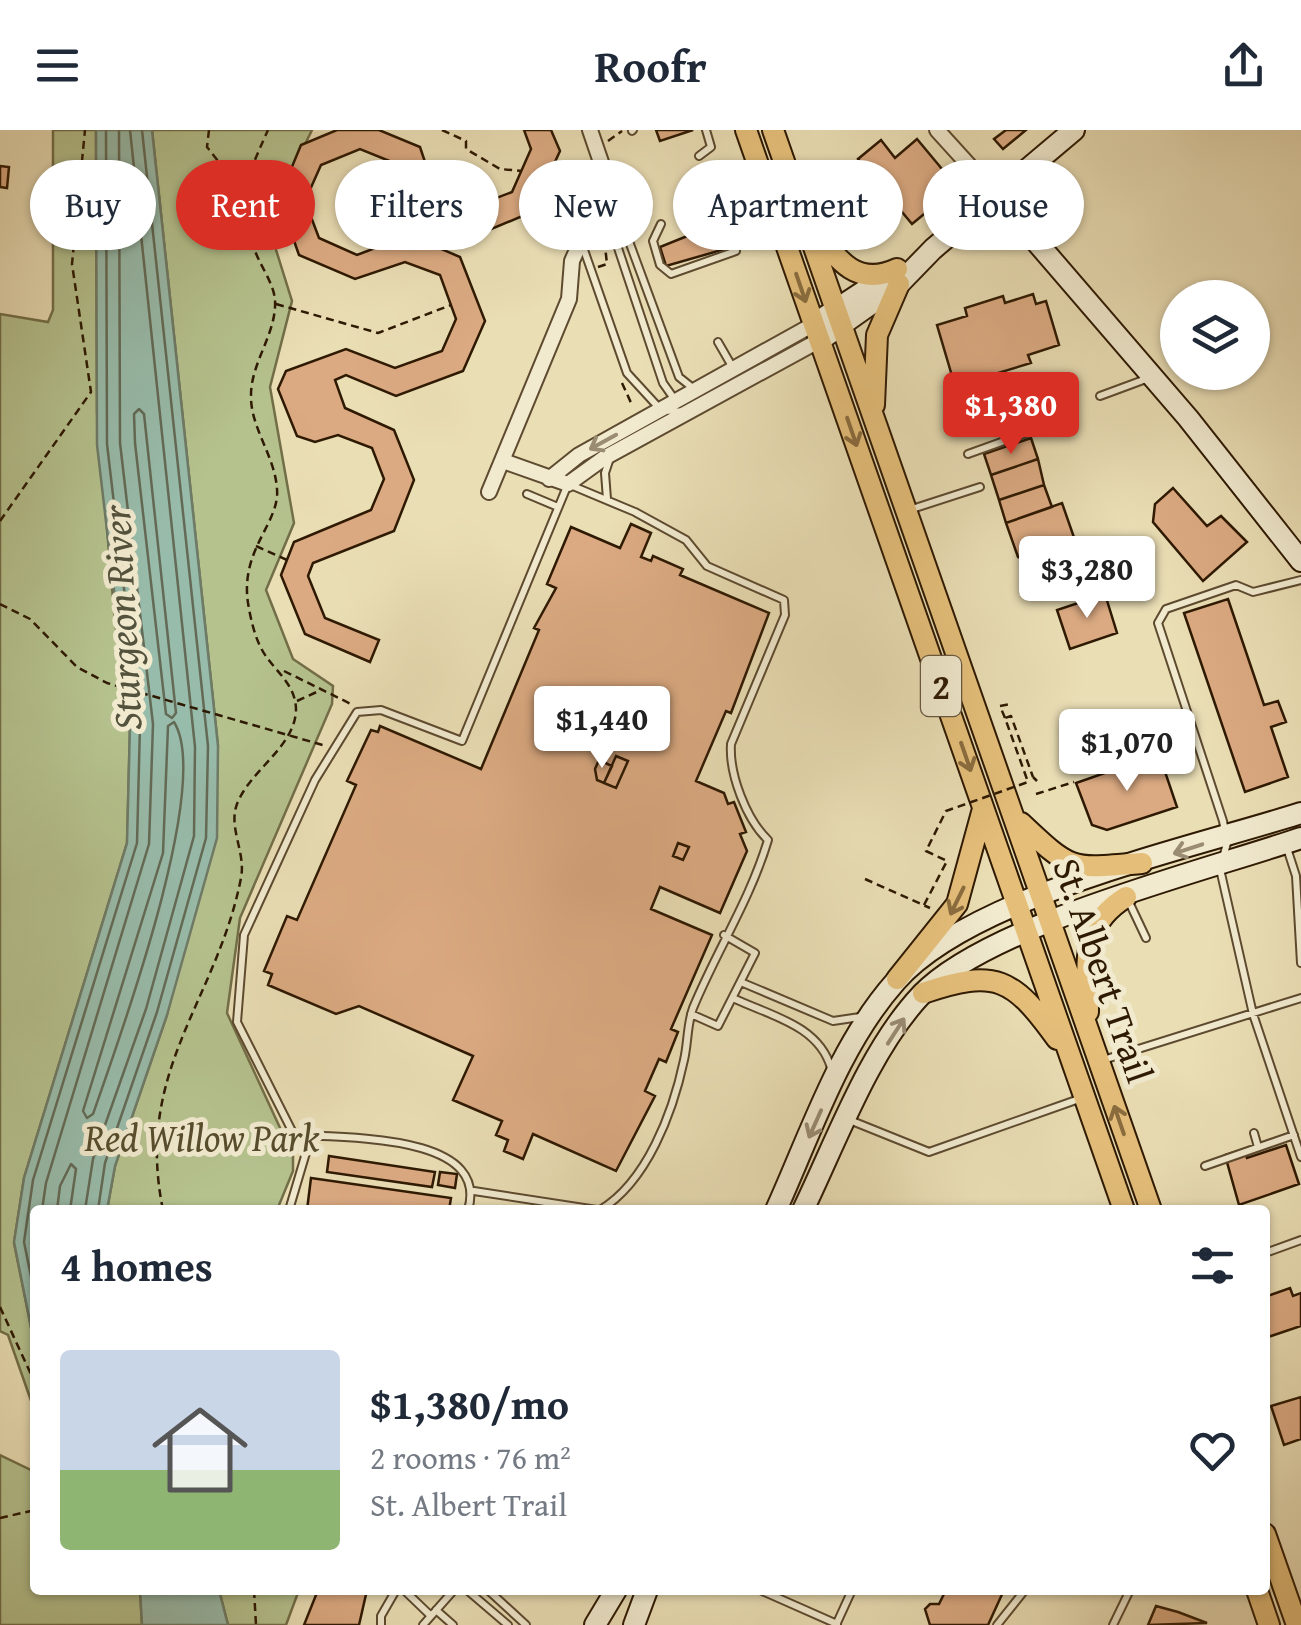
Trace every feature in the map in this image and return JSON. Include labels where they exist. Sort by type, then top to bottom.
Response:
[{"type":"main road","name":"St. Albert Trail","points":[[746,130],[1122,1205]]},
{"type":"main road","name":"St. Albert Trail","points":[[773,130],[784,160]]},
{"type":"main road","points":[[1038,160],[1074,130]]},
{"type":"main road","name":"St. Albert Trail","points":[[815,250],[1149,1205]]},
{"type":"main road","points":[[833,250],[848,269],[872,276],[898,276]]},
{"type":"main road","points":[[817,332],[932,250]]},
{"type":"main road","points":[[1043,250],[1301,561]]},
{"type":"main road","points":[[875,422],[877,335],[898,276]]},
{"type":"main road","points":[[778,1205],[835,1079],[874,1008],[957,904],[984,808]]},
{"type":"main road","points":[[898,979],[932,948],[978,921],[1041,896],[1301,813]]},
{"type":"main road","points":[[1012,815],[1060,860],[1085,867],[1142,863]]},
{"type":"main road","points":[[805,1205],[869,1072],[922,993],[961,963],[1050,922],[1293,841]]},
{"type":"main road","points":[[1088,1029],[1091,934],[1106,910],[1126,896]]},
{"type":"main road","points":[[922,993],[968,978],[1002,982],[1030,1002],[1072,1060]]},
{"type":"main road","points":[[1270,1560],[1297,1621]]},
{"type":"main road","points":[[595,1625],[614,1595]]},
{"type":"main road","points":[[608,1625],[616,1595]]},
{"type":"main road","points":[[634,1625],[645,1595]]},
{"type":"main road","points":[[1259,1595],[1270,1625]]},
{"type":"street","points":[[590,130],[600,160]]},
{"type":"street","points":[[936,130],[964,160]]},
{"type":"street","points":[[488,492],[570,298],[576,250]]},
{"type":"street","points":[[549,478],[579,455],[696,390],[817,332]]},
{"type":"street","points":[[502,461],[568,484],[613,453],[691,413],[817,332]]},
{"type":"street","points":[[676,401],[691,413]]},
{"type":"lane","points":[[700,156],[712,146],[706,130]]},
{"type":"lane","points":[[661,224],[653,240],[660,265],[671,274],[736,251]]},
{"type":"lane","points":[[584,250],[627,373],[660,410],[691,413]]},
{"type":"lane","points":[[619,250],[663,384],[676,401]]},
{"type":"lane","points":[[632,250],[679,376],[696,390]]},
{"type":"lane","points":[[718,342],[733,370]]},
{"type":"lane","points":[[1100,396],[1152,377]]},
{"type":"lane","points":[[968,454],[1046,426],[1062,409]]},
{"type":"lane","points":[[607,501],[605,473],[613,453]]},
{"type":"lane","points":[[470,1205],[474,1190],[462,1168],[432,1149],[294,1136],[237,1022],[244,934],[332,748],[363,710],[381,710],[462,741],[568,484],[686,540],[708,566],[784,600],[785,615],[731,744],[729,764],[758,831],[768,840],[746,904],[724,936],[690,1014],[685,1060],[656,1139],[636,1178],[608,1205]]},
{"type":"lane","points":[[906,510],[980,488]]},
{"type":"lane","points":[[527,494],[558,507]]},
{"type":"lane","points":[[1301,580],[1254,592],[1236,586],[1166,608],[1158,623],[1226,836],[1219,867],[1254,1014],[1301,1158]]},
{"type":"lane","points":[[1293,841],[1301,963]]},
{"type":"lane","points":[[1126,896],[1146,938]]},
{"type":"lane","points":[[690,1014],[718,1026],[743,983],[755,952],[724,936]]},
{"type":"lane","points":[[743,983],[832,1020],[853,1019],[874,1008]]},
{"type":"lane","points":[[1099,1061],[1301,998]]},
{"type":"lane","points":[[735,999],[808,1033],[826,1051],[835,1079]]},
{"type":"lane","points":[[847,1119],[929,1152],[1085,1097]]},
{"type":"lane","points":[[1254,1133],[1258,1148]]},
{"type":"lane","points":[[1205,1166],[1294,1135]]},
{"type":"lane","points":[[290,1205],[311,1136]]},
{"type":"lane","points":[[474,1190],[568,1205]]},
{"type":"lane","points":[[1270,1251],[1301,1240]]},
{"type":"lane","points":[[381,1625],[381,1616],[393,1595]]},
{"type":"lane","points":[[410,1595],[453,1625]]},
{"type":"lane","points":[[422,1625],[449,1595]]},
{"type":"lane","points":[[473,1595],[508,1625]]},
{"type":"lane","points":[[493,1595],[526,1625]]},
{"type":"lane","points":[[771,1595],[837,1624],[850,1595]]},
{"type":"lane","points":[[997,1625],[1021,1595]]},
{"type":"lane","points":[[1113,1625],[1128,1595]]},
{"type":"path","points":[[0,521],[90,392],[72,264],[85,130]]},
{"type":"path","points":[[209,130],[207,147],[217,160]]},
{"type":"path","points":[[256,160],[268,130]]},
{"type":"path","points":[[442,130],[466,140],[466,150],[482,162],[519,171]]},
{"type":"path","points":[[606,142],[623,130]]},
{"type":"path","points":[[256,250],[275,303],[252,377],[250,402],[274,473],[277,499],[255,546],[246,578],[248,606],[262,650],[282,670],[363,710]]},
{"type":"path","points":[[275,303],[378,333],[451,305]]},
{"type":"path","points":[[255,546],[287,560]]},
{"type":"path","points":[[0,604],[30,618],[77,667],[107,683],[332,748]]},
{"type":"path","points":[[162,1205],[156,1159],[163,1089],[241,879],[235,812],[252,776],[289,736],[295,702],[282,670]]},
{"type":"path","points":[[295,702],[323,690]]},
{"type":"path","points":[[924,905],[947,861],[926,851],[946,811],[1028,782],[1000,706],[1011,704]]},
{"type":"path","points":[[1005,718],[1011,716],[1035,779]]},
{"type":"path","points":[[1036,794],[1074,782]]},
{"type":"path","points":[[864,879],[936,910]]},
{"type":"path","points":[[0,1307],[30,1372]]},
{"type":"path","points":[[0,1518],[30,1511]]},
{"type":"path","points":[[254,1595],[256,1625]]},
{"type":"green space","points":[[53,130],[96,130],[96,160],[53,160]]},
{"type":"green space","name":"Red Willow Park","points":[[152,130],[312,130],[297,160],[176,160],[176,250],[276,250],[292,301],[270,387],[294,523],[266,590],[293,659],[333,686],[332,704],[240,918],[227,1013],[293,1156],[293,1171],[279,1205],[108,1205],[115,1166],[167,1015],[218,746]]},
{"type":"green space","points":[[53,250],[96,250],[97,413],[115,622],[130,726],[127,843],[24,1178],[14,1243],[30,1322],[30,1398],[8,1335],[0,1331],[0,314],[48,322],[53,310]]},
{"type":"green space","points":[[0,1455],[30,1470],[30,1595],[140,1595],[142,1625],[0,1625]]},
{"type":"green space","points":[[220,1595],[297,1595],[286,1625],[228,1625]]},
{"type":"water","points":[[96,130],[152,130],[155,160],[96,160]]},
{"type":"water","name":"Sturgeon River","points":[[156,167],[218,746],[217,838],[167,1015],[115,1166],[108,1205],[30,1205],[30,1322],[14,1242],[24,1178],[127,843],[130,726],[97,445],[96,250],[156,250]]},
{"type":"water","points":[[140,1595],[220,1595],[228,1625],[142,1625]]},
{"type":"building","points":[[337,130],[379,130],[420,147],[424,160],[387,160],[360,149],[321,165],[315,178],[315,160],[295,160],[301,145]]},
{"type":"building","points":[[524,130],[551,130],[560,151],[556,160],[526,160],[531,149]]},
{"type":"building","points":[[656,130],[693,130],[660,141]]},
{"type":"building","points":[[1006,130],[1026,130],[1003,149],[994,139]]},
{"type":"building","points":[[917,139],[934,160],[923,160],[923,215],[912,224],[903,213],[903,160],[858,159],[881,140],[895,158]]},
{"type":"building","points":[[0,166],[9,167],[7,188],[0,187]]},
{"type":"building","points":[[519,176],[519,217],[499,226],[499,197],[512,192]]},
{"type":"building","points":[[315,227],[319,238],[335,245],[335,250],[357,255],[370,250],[444,250],[460,257],[485,321],[463,371],[396,396],[346,375],[335,380],[345,408],[394,430],[414,480],[394,531],[313,563],[308,576],[325,618],[379,640],[370,662],[305,634],[281,575],[294,542],[371,510],[384,479],[372,448],[338,435],[315,442],[297,436],[278,389],[286,371],[346,349],[395,368],[442,351],[456,319],[440,275],[405,262],[355,279],[299,255],[297,250],[315,250]]},
{"type":"building","points":[[673,242],[673,250],[722,250],[666,266],[660,247]]},
{"type":"building","points":[[1033,294],[1036,304],[1046,301],[1059,345],[1028,355],[1031,363],[955,386],[937,325],[967,316],[965,308],[1003,296],[1005,303]]},
{"type":"building","points":[[1031,438],[1038,459],[991,475],[984,454]]},
{"type":"building","points":[[1038,459],[1044,485],[999,500],[991,475]]},
{"type":"building","points":[[1044,485],[1052,507],[1006,523],[999,500]]},
{"type":"building","points":[[1173,488],[1207,526],[1221,516],[1247,542],[1203,581],[1153,522],[1155,504]]},
{"type":"building","points":[[1062,503],[1077,546],[1029,563],[1018,557],[1006,523]]},
{"type":"building","points":[[631,524],[651,533],[641,557],[651,561],[653,556],[683,569],[680,575],[769,613],[731,713],[726,711],[696,781],[724,793],[728,804],[734,802],[746,832],[740,834],[747,851],[720,913],[660,887],[651,909],[712,935],[671,1029],[678,1032],[666,1062],[659,1059],[645,1091],[655,1096],[616,1171],[533,1134],[523,1159],[504,1151],[508,1140],[496,1135],[502,1121],[453,1100],[473,1056],[359,1006],[336,1014],[268,985],[272,974],[264,971],[287,916],[297,920],[356,785],[347,781],[371,730],[378,732],[380,726],[481,769],[539,630],[534,628],[556,588],[547,584],[571,527],[620,548]]},
{"type":"building","points":[[1105,594],[1117,633],[1070,649],[1057,610]]},
{"type":"building","points":[[1228,599],[1264,705],[1278,701],[1286,722],[1271,727],[1288,777],[1245,792],[1184,613]]},
{"type":"building","points":[[1159,754],[1177,807],[1107,830],[1092,825],[1076,783]]},
{"type":"building","points":[[616,756],[628,761],[616,788],[604,783]]},
{"type":"building","points":[[599,760],[612,766],[604,783],[597,780],[595,769]]},
{"type":"building","points":[[678,843],[689,847],[683,860],[673,856]]},
{"type":"building","points":[[1286,1145],[1299,1184],[1239,1205],[1225,1155],[1244,1149],[1247,1158]]},
{"type":"building","points":[[329,1156],[435,1172],[432,1187],[327,1172]]},
{"type":"building","points":[[440,1172],[457,1174],[455,1188],[438,1185]]},
{"type":"building","points":[[311,1178],[451,1198],[450,1205],[308,1205]]},
{"type":"building","points":[[1290,1288],[1293,1296],[1301,1293],[1301,1326],[1270,1336],[1270,1295]]},
{"type":"building","points":[[1301,1397],[1301,1439],[1284,1445],[1271,1406]]},
{"type":"building","points":[[316,1595],[366,1595],[359,1625],[304,1625]]},
{"type":"building","points":[[944,1595],[1002,1595],[988,1625],[930,1625],[925,1609],[930,1604],[939,1604]]},
{"type":"building","points":[[1156,1606],[1178,1612],[1207,1623],[1148,1625]]}]
